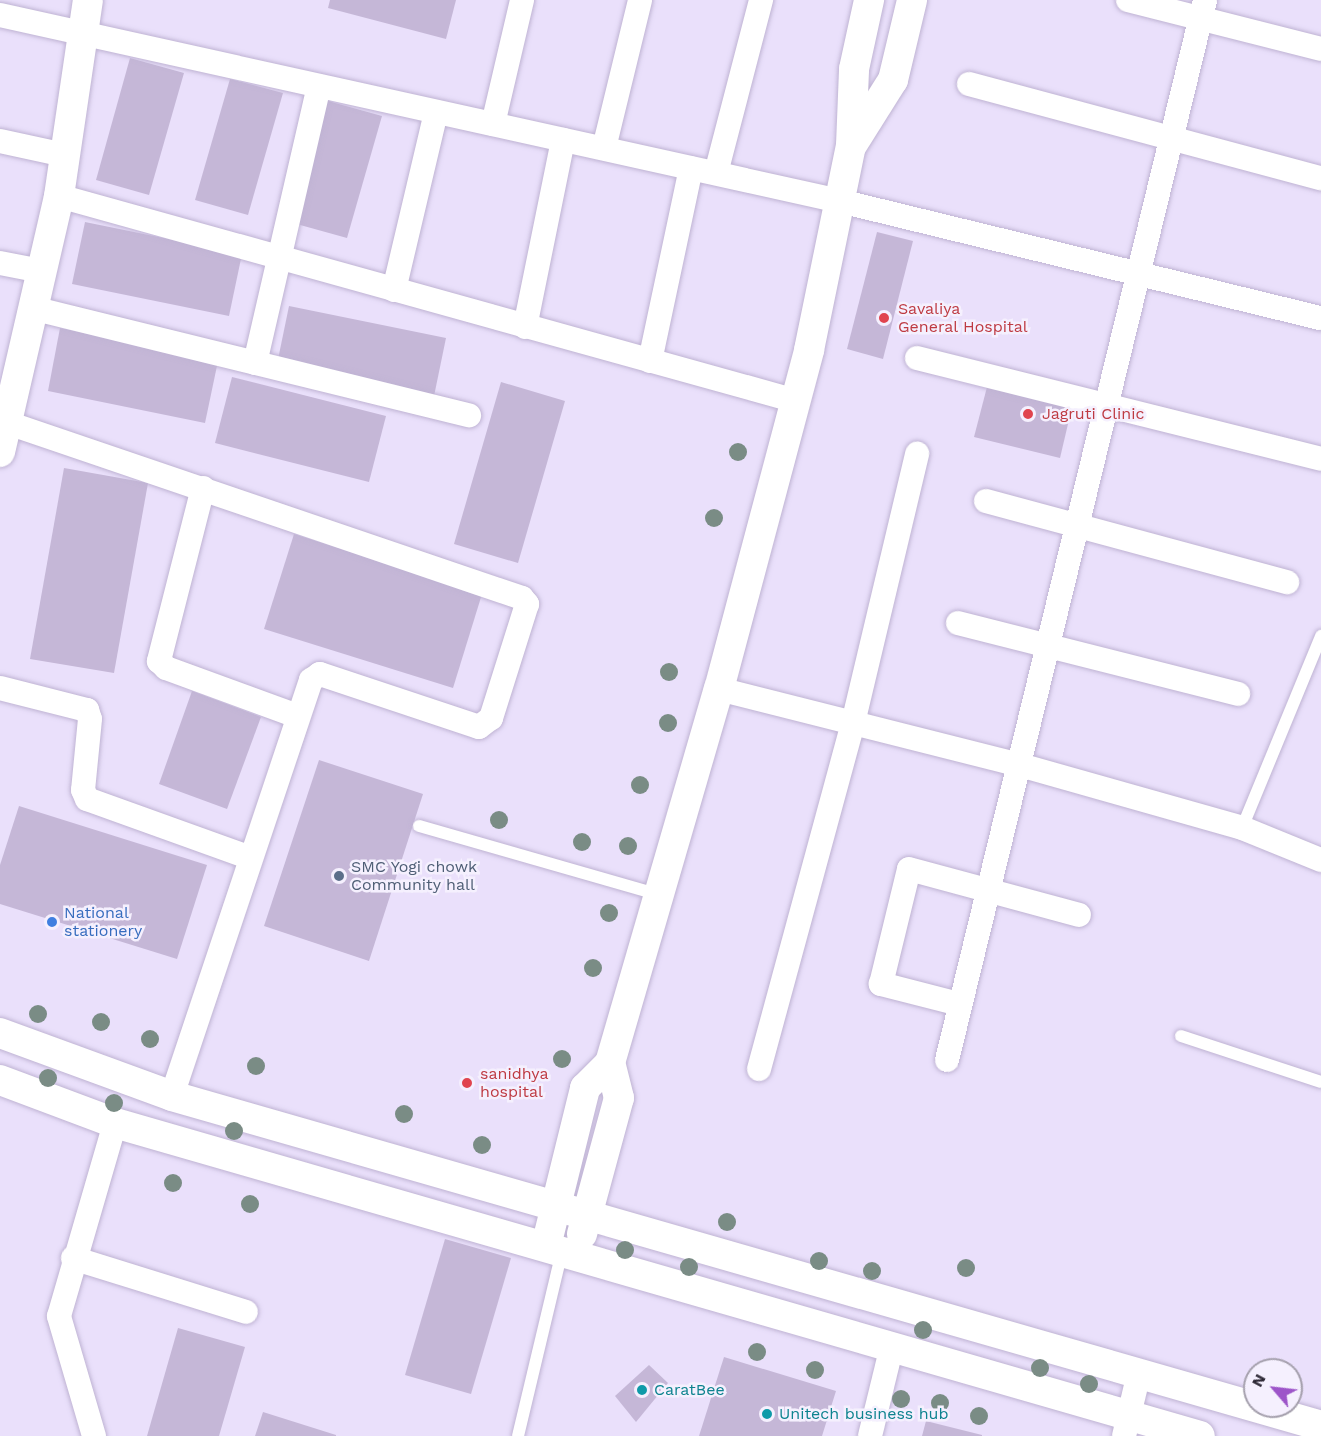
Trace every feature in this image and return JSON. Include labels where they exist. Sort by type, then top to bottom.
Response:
[{"type":"street","points":[[0,452],[6,422],[7,388],[36,309],[41,271],[59,196],[79,33],[88,0]]},
{"type":"street","points":[[493,124],[522,0]]},
{"type":"street","points":[[604,148],[640,0]]},
{"type":"street","points":[[716,173],[761,0]]},
{"type":"street","points":[[562,1251],[556,1206],[585,1088],[610,1063],[718,689],[796,401],[851,145],[854,69],[869,0]]},
{"type":"street","points":[[851,145],[893,80],[912,0]]},
{"type":"street","points":[[1128,0],[1203,9],[1321,49]]},
{"type":"street","points":[[947,1060],[1203,9]]},
{"type":"street","points":[[0,15],[840,201],[1321,318]]},
{"type":"street","points":[[969,84],[1321,178]]},
{"type":"street","points":[[255,363],[277,256],[319,86]]},
{"type":"street","points":[[394,290],[436,111]]},
{"type":"street","points":[[525,327],[563,140]]},
{"type":"street","points":[[0,141],[64,155]]},
{"type":"street","points":[[650,361],[691,168]]},
{"type":"street","points":[[59,196],[796,401]]},
{"type":"street","points":[[0,263],[41,271]]},
{"type":"street","points":[[36,309],[469,415]]},
{"type":"street","points":[[918,358],[1321,459]]},
{"type":"street","points":[[6,422],[522,598],[527,604],[486,724],[471,725],[320,674],[311,680],[297,716],[172,1096]]},
{"type":"street","points":[[759,1069],[854,723],[917,454]]},
{"type":"street","points":[[203,488],[159,660],[166,668],[297,716]]},
{"type":"street","points":[[986,501],[1287,582]]},
{"type":"street","points":[[958,622],[1050,642],[1238,694]]},
{"type":"street","points":[[0,688],[87,710],[90,719],[83,790],[87,799],[251,858]]},
{"type":"street","points":[[718,689],[1020,765],[1242,828],[1321,860]]},
{"type":"street","points":[[959,1004],[880,984],[905,874],[913,869],[1079,915]]},
{"type":"street","points":[[0,1033],[172,1096],[1321,1426]]},
{"type":"street","points":[[562,1251],[587,1215],[619,1098],[610,1063]]},
{"type":"street","points":[[0,1080],[115,1123],[892,1347],[1125,1425],[1200,1436]]},
{"type":"street","points":[[94,1436],[59,1316],[73,1258],[115,1123]]},
{"type":"street","points":[[73,1258],[246,1312]]},
{"type":"street","points":[[870,1436],[892,1347]]},
{"type":"street","points":[[1125,1425],[1139,1373]]},
{"type":"lane","points":[[1242,828],[1321,636]]},
{"type":"lane","points":[[419,826],[658,895]]},
{"type":"lane","points":[[1181,1035],[1321,1082]]},
{"type":"lane","points":[[518,1436],[562,1251]]},
{"type":"building","points":[[330,0],[456,0],[446,39],[328,8]]},
{"type":"building","points":[[130,58],[184,73],[149,195],[96,180]]},
{"type":"building","points":[[230,79],[283,93],[248,215],[195,200]]},
{"type":"building","points":[[328,101],[382,116],[347,238],[293,223]]},
{"type":"building","points":[[85,222],[242,254],[229,316],[72,284]]},
{"type":"building","points":[[877,232],[913,241],[883,359],[847,349]]},
{"type":"building","points":[[289,306],[446,338],[433,401],[276,369]]},
{"type":"building","points":[[60,328],[218,361],[205,423],[48,391]]},
{"type":"building","points":[[232,377],[386,416],[369,482],[215,443]]},
{"type":"building","points":[[501,382],[565,401],[518,563],[454,544]]},
{"type":"building","points":[[987,387],[1072,407],[1060,458],[974,437]]},
{"type":"building","points":[[64,468],[148,483],[114,673],[30,659]]},
{"type":"building","points":[[294,534],[482,594],[453,688],[264,629]]},
{"type":"building","points":[[192,691],[261,717],[227,809],[159,784]]},
{"type":"building","name":"SMC Yogi chowk Community hall","points":[[319,760],[423,794],[369,961],[264,926]]},
{"type":"building","points":[[19,806],[207,865],[177,959],[0,904],[0,865]]},
{"type":"building","points":[[445,1239],[511,1258],[471,1394],[405,1375]]},
{"type":"building","points":[[178,1328],[245,1347],[219,1436],[147,1436]]},
{"type":"building","name":"Unitech business hub","points":[[724,1357],[836,1391],[822,1436],[699,1436]]},
{"type":"building","name":"CaratBee","points":[[649,1365],[668,1383],[636,1422],[615,1396]]},
{"type":"building","points":[[263,1412],[336,1435],[336,1436],[255,1436]]},
{"type":"building","points":[[926,1421],[982,1435],[982,1436],[922,1436]]},
{"type":"place","name":"Savaliya General Hospital","points":[[884,318]]},
{"type":"place","name":"Jagruti Clinic","points":[[1028,414]]},
{"type":"place","name":"SMC Yogi chowk Community hall","points":[[339,876]]},
{"type":"place","name":"National stationery","points":[[52,922]]},
{"type":"place","name":"sanidhya hospital","points":[[467,1083]]},
{"type":"place","name":"CaratBee","points":[[642,1390]]},
{"type":"place","name":"Unitech business hub","points":[[767,1414]]}]
